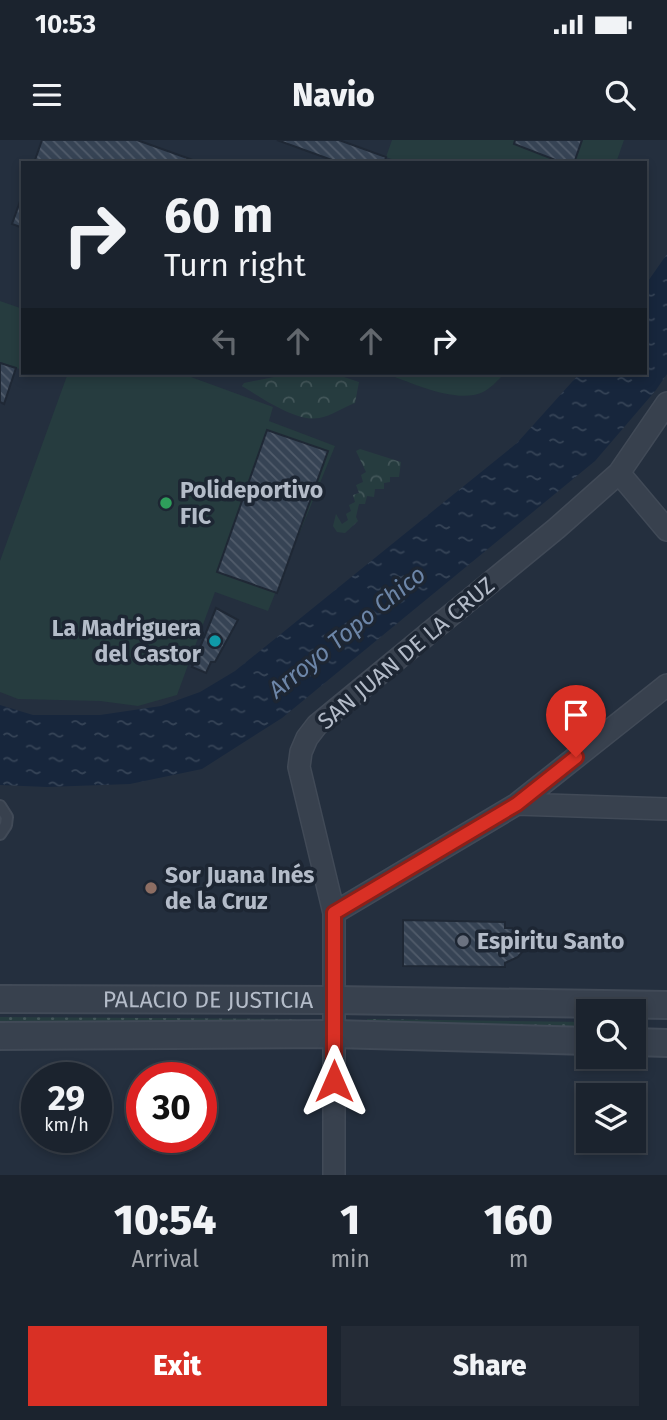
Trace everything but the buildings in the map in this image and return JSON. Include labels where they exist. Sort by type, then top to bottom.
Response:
[{"type":"street","name":"SAN JUAN DE LA CRUZ","points":[[334,1175],[334,913],[299,767],[307,738],[317,725],[620,473],[667,403]]},
{"type":"street","points":[[620,473],[667,530]]},
{"type":"street","points":[[334,913],[517,804],[667,685]]},
{"type":"street","points":[[517,804],[667,808]]},
{"type":"street","name":"PALACIO DE JUSTICIA","points":[[0,999],[667,1005]]},
{"type":"street","name":"PALACIO DE JUSTICIA","points":[[0,1036],[334,1034],[576,1041]]},
{"type":"street","points":[[646,1042],[667,1043]]},
{"type":"lane","points":[[0,806],[7,817],[6,825],[0,834]]},
{"type":"green space","points":[[392,140],[624,140],[617,161],[397,161],[386,157]]},
{"type":"green space","points":[[0,301],[21,308],[21,370],[0,362]]},
{"type":"green space","name":"Polideportivo FIC","points":[[67,375],[185,375],[273,407],[269,421],[335,446],[268,611],[215,592],[177,695],[138,706],[100,701],[18,699],[0,692],[0,561]]},
{"type":"green space","points":[[284,375],[338,375],[359,382],[355,403],[319,418],[300,416],[279,408],[242,386],[244,383]]},
{"type":"green space","points":[[389,375],[503,375],[485,391],[474,395],[448,394]]},
{"type":"green space","points":[[360,449],[401,462],[399,477],[390,477],[390,482],[384,483],[384,489],[375,489],[374,497],[367,496],[365,504],[359,504],[356,517],[358,521],[345,533],[337,532],[333,526],[336,514],[342,524],[348,520],[346,514],[351,511],[349,505],[355,502],[353,495],[359,493],[356,485],[363,482],[361,475],[366,472],[356,451]]},
{"type":"green space","points":[[0,1017],[296,1019],[296,1032],[0,1029]]},
{"type":"green space","points":[[367,1019],[576,1022],[576,1033],[367,1031]]},
{"type":"water","name":"Arroyo Topo Chico","points":[[667,254],[667,374],[656,390],[595,461],[282,718],[202,769],[130,784],[47,787],[0,785],[0,705],[33,715],[100,715],[161,706],[200,692],[235,671],[517,443],[578,375],[647,375],[647,283]]},
{"type":"place","name":"Polideportivo FIC","points":[[166,503]]},
{"type":"place","name":"La Madriguera del Castor","points":[[215,641]]},
{"type":"place","name":"Sor Juana Inés de la Cruz","points":[[151,888]]},
{"type":"place","name":"Espiritu Santo","points":[[463,941]]},
{"type":"route","points":[[334,1081],[334,913],[517,804],[576,757]]}]
